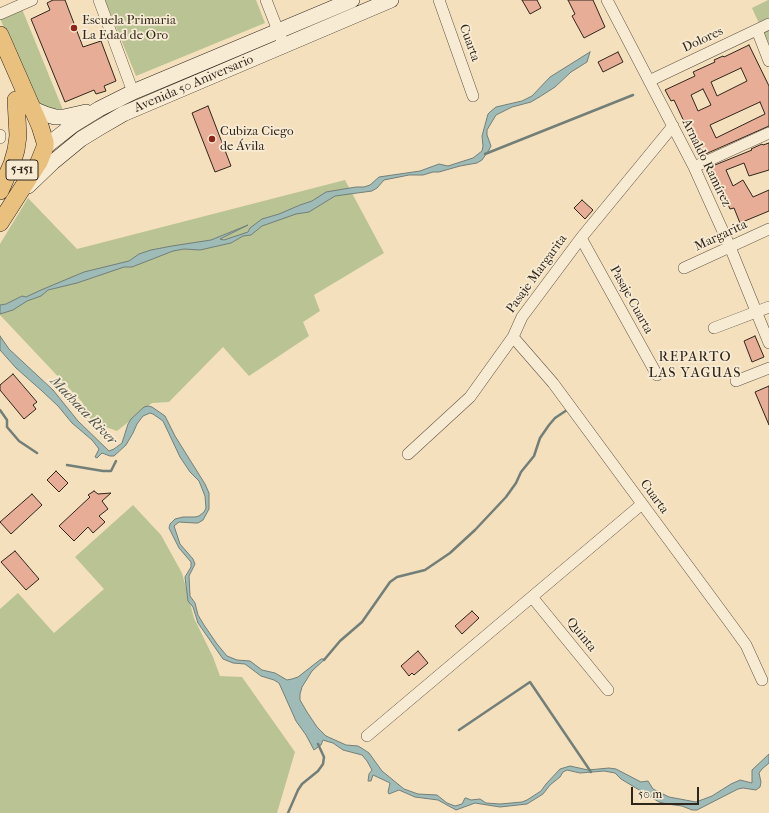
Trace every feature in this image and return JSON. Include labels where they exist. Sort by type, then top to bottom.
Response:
[{"type":"main road","name":"Avenida 50 Aniversario","points":[[45,147],[73,125],[99,109],[132,92],[352,0]]},
{"type":"main road","name":"Avenida 50 Aniversario","points":[[17,198],[35,179],[68,150],[99,128],[123,114],[391,0]]},
{"type":"main road","name":"5-151","points":[[0,35],[44,136],[45,147],[39,162],[0,223]]},
{"type":"main road","points":[[207,61],[213,76]]},
{"type":"main road","name":"5-151","points":[[0,63],[16,100],[40,145],[52,150],[68,150]]},
{"type":"main road","name":"5-151","points":[[0,190],[12,164],[16,150],[18,136],[16,100]]},
{"type":"main road","points":[[33,109],[45,114],[64,117],[99,109]]},
{"type":"main road","name":"5-151","points":[[0,195],[18,174],[45,147]]},
{"type":"street","points":[[0,14],[32,0]]},
{"type":"street","points":[[99,0],[132,92]]},
{"type":"street","points":[[266,0],[284,46]]},
{"type":"street","name":"Cuarta","points":[[439,0],[473,96]]},
{"type":"street","name":"Arnaldo Ramírez","points":[[607,0],[694,168],[730,247],[769,344]]},
{"type":"street","name":"Dolores","points":[[649,81],[769,24]]},
{"type":"street","points":[[757,30],[769,61]]},
{"type":"street","name":"Pasaje Margarita","points":[[408,454],[470,397],[513,337],[522,317],[581,238],[673,126]]},
{"type":"street","points":[[694,168],[769,133]]},
{"type":"street","name":"Margarita","points":[[684,268],[769,229]]},
{"type":"street","name":"Pasaje Cuarta","points":[[581,238],[657,375]]},
{"type":"street","points":[[714,328],[769,307]]},
{"type":"street","name":"Cuarta","points":[[513,337],[553,383],[746,645],[762,680]]},
{"type":"street","points":[[736,381],[769,368]]},
{"type":"street","points":[[367,736],[496,625],[532,597],[642,504]]},
{"type":"street","name":"Quinta","points":[[532,597],[608,690]]},
{"type":"green space","points":[[105,0],[256,0],[265,23],[136,76]]},
{"type":"green space","points":[[769,0],[769,45],[752,8]]},
{"type":"green space","points":[[22,9],[63,110],[55,111],[40,106],[31,96],[0,18]]},
{"type":"green space","points":[[198,71],[199,75],[60,143],[99,114]]},
{"type":"green space","points":[[345,180],[384,253],[314,295],[320,311],[303,322],[309,336],[249,376],[223,347],[169,402],[152,403],[117,431],[92,422],[82,402],[0,315],[0,244],[28,198],[77,249]]},
{"type":"green space","points":[[133,505],[161,535],[182,573],[194,618],[213,657],[220,676],[242,677],[295,752],[277,813],[0,813],[0,609],[18,593],[54,633],[104,589],[75,557]]},
{"type":"water","points":[[590,52],[587,62],[571,72],[555,87],[531,102],[512,107],[496,115],[487,130],[487,135],[491,146],[482,160],[477,163],[423,175],[409,175],[384,180],[372,191],[335,196],[309,212],[296,214],[262,226],[251,235],[243,236],[231,243],[200,250],[184,249],[173,251],[132,267],[124,267],[77,283],[48,290],[41,296],[27,301],[13,310],[0,314],[0,305],[6,304],[22,296],[26,297],[84,272],[129,261],[139,254],[151,250],[211,240],[248,225],[220,239],[224,240],[248,232],[250,228],[262,219],[312,201],[326,192],[364,187],[370,185],[379,177],[420,171],[439,164],[448,166],[473,158],[482,151],[482,136],[488,114],[490,112],[496,107],[522,101],[532,96],[550,77]]},
{"type":"water","points":[[0,336],[9,349],[53,390],[78,421],[109,451],[122,443],[131,419],[144,407],[152,407],[165,416],[175,436],[209,493],[209,509],[203,520],[198,523],[179,522],[174,526],[180,544],[193,559],[195,564],[189,576],[190,596],[195,603],[198,615],[204,625],[227,656],[237,660],[250,661],[262,670],[275,673],[287,680],[298,677],[321,659],[325,659],[312,671],[302,687],[300,700],[307,712],[317,727],[326,736],[346,745],[358,746],[369,753],[382,771],[404,789],[418,794],[437,795],[447,803],[455,806],[462,804],[465,798],[471,800],[480,799],[486,803],[500,804],[522,802],[541,791],[560,769],[570,766],[588,770],[609,768],[616,769],[641,782],[648,781],[653,789],[669,797],[696,802],[712,796],[740,780],[752,783],[752,770],[769,754],[769,763],[759,773],[761,782],[760,787],[756,790],[743,788],[738,789],[697,810],[692,810],[682,806],[659,802],[621,779],[615,773],[604,771],[580,773],[567,770],[550,785],[543,794],[527,804],[500,807],[475,803],[456,810],[438,800],[415,797],[399,790],[389,794],[390,783],[373,775],[371,781],[368,781],[369,774],[372,770],[362,755],[343,750],[333,743],[323,740],[321,745],[314,750],[296,721],[279,683],[261,676],[245,664],[233,663],[223,659],[198,623],[193,607],[188,601],[185,577],[191,567],[191,562],[179,548],[169,528],[170,524],[175,519],[195,517],[204,512],[206,508],[205,496],[199,481],[190,472],[180,457],[163,421],[150,413],[143,416],[126,445],[114,456],[102,453],[97,458],[95,457],[99,449],[92,440],[72,423],[58,406],[16,368],[0,350]]},
{"type":"building","name":"Escuela Primaria La Edad de Oro","points":[[53,0],[65,0],[83,47],[101,41],[116,81],[104,86],[106,91],[96,94],[94,90],[65,102],[31,19],[50,10],[47,3]]},
{"type":"building","points":[[522,0],[537,0],[541,8],[530,14]]},
{"type":"building","points":[[568,0],[593,0],[605,27],[584,38],[572,16],[575,14]]},
{"type":"building","points":[[749,45],[769,86],[769,126],[701,156],[689,127],[687,128],[674,100],[671,101],[665,90],[695,76],[693,72],[715,62],[714,60],[723,56],[724,57]],"holes":[[[741,68],[747,81],[717,96],[711,82]],[[703,89],[711,105],[698,111],[691,95]],[[760,102],[765,114],[716,138],[710,125]]]},
{"type":"building","points":[[618,52],[623,62],[603,72],[598,62]]},
{"type":"building","name":"Cubiza Ciego de Ávila","points":[[208,106],[231,166],[215,172],[192,113]]},
{"type":"building","points":[[769,143],[769,170],[749,176],[744,163],[726,170],[733,186],[743,180],[753,197],[769,190],[769,211],[740,223],[734,208],[730,209],[710,167],[752,150],[751,149],[762,144]]},
{"type":"building","points":[[582,200],[593,210],[585,219],[574,208]]},
{"type":"building","points":[[755,336],[764,357],[752,362],[744,341]]},
{"type":"building","points":[[13,374],[37,402],[33,405],[36,409],[24,419],[0,390],[0,385]]},
{"type":"building","points":[[769,386],[769,425],[755,392]]},
{"type":"building","points":[[56,471],[68,483],[59,492],[47,480]]},
{"type":"building","points":[[94,491],[98,494],[111,493],[102,501],[108,509],[99,516],[105,522],[93,533],[88,527],[74,541],[59,526],[90,497],[88,495]]},
{"type":"building","points":[[32,494],[42,505],[11,534],[0,522]]},
{"type":"building","points":[[15,551],[39,579],[26,590],[1,562]]},
{"type":"building","points":[[472,611],[479,618],[462,634],[455,626]]},
{"type":"building","points":[[418,651],[428,663],[414,675],[412,673],[409,676],[401,666]]},
{"type":"waterway","points":[[485,154],[633,95]]},
{"type":"waterway","points":[[0,410],[7,420],[7,427],[19,441],[37,453]]},
{"type":"waterway","points":[[324,660],[340,641],[362,622],[390,582],[397,577],[425,570],[450,553],[475,530],[506,497],[516,483],[521,472],[534,456],[540,438],[549,425],[555,418],[567,410]]},
{"type":"waterway","points":[[67,465],[111,471],[116,461]]},
{"type":"waterway","points":[[459,730],[530,682],[591,772]]},
{"type":"waterway","name":"Machaca River","points":[[288,813],[302,784],[318,771],[323,764],[324,757],[318,744]]},
{"type":"place","name":"Escuela Primaria La Edad de Oro","points":[[74,28]]},
{"type":"place","name":"Cubiza Ciego de Ávila","points":[[212,139]]},
{"type":"district","name":"REPARTO LAS YAGUAS","points":[[695,366]]}]
